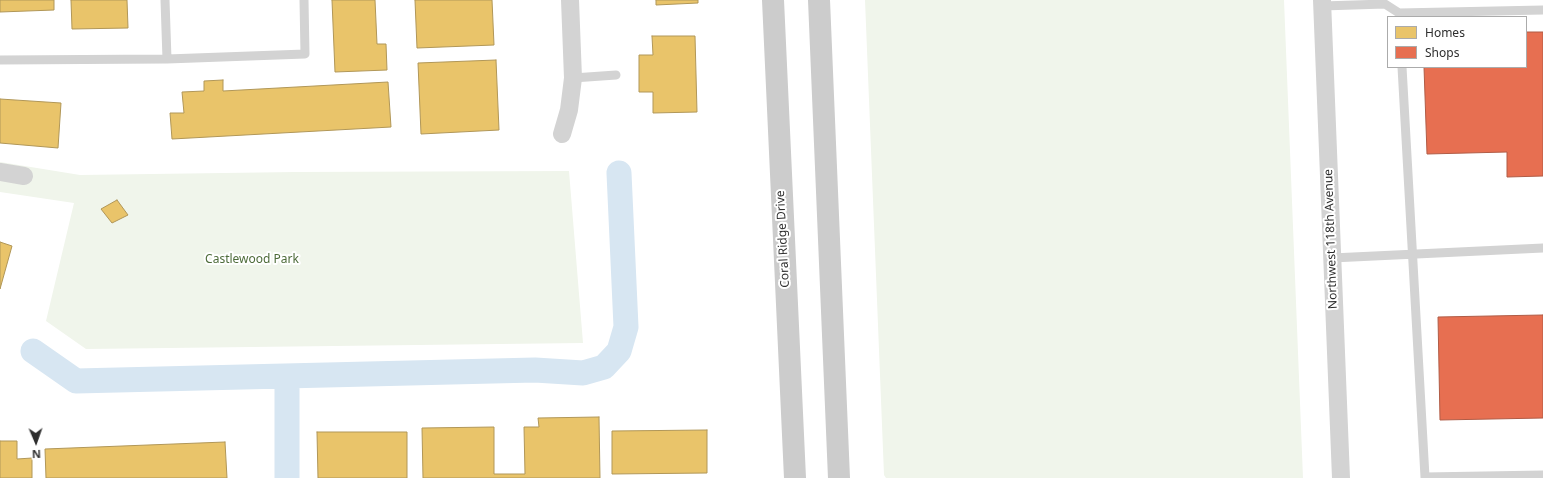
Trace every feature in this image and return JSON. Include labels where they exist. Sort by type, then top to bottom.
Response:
[{"type":"main road","name":"Coral Ridge Drive","points":[[773,0],[795,478]]},
{"type":"main road","points":[[819,0],[839,478]]},
{"type":"street","points":[[562,134],[569,110],[573,78],[570,0]]},
{"type":"street","name":"Northwest 118th Avenue","points":[[1322,3],[1341,478]]},
{"type":"street","points":[[0,172],[24,176]]},
{"type":"lane","points":[[165,0],[167,59]]},
{"type":"lane","points":[[0,60],[167,59],[305,54],[304,0]]},
{"type":"lane","points":[[1322,3],[1385,4],[1399,15],[1543,10]]},
{"type":"lane","points":[[1402,68],[1425,477],[1543,475]]},
{"type":"lane","points":[[573,78],[616,75]]},
{"type":"lane","points":[[1332,258],[1543,248]]},
{"type":"green space","points":[[865,0],[1284,0],[1303,478],[886,478],[884,475]]},
{"type":"green space","name":"Castlewood Park","points":[[0,162],[80,175],[295,172],[569,171],[583,343],[86,349],[46,321],[74,203],[0,192]]},
{"type":"building: Homes","points":[[0,0],[54,0],[54,10],[0,12]]},
{"type":"building: Homes","points":[[71,0],[127,0],[128,28],[72,29]]},
{"type":"building: Homes","points":[[332,0],[375,0],[377,44],[386,44],[387,70],[335,72]]},
{"type":"building: Homes","points":[[415,0],[492,0],[494,45],[417,48]]},
{"type":"building: Homes","points":[[656,0],[698,0],[698,3],[656,5]]},
{"type":"building: Homes","points":[[652,36],[695,36],[697,112],[653,113],[653,92],[639,92],[639,55],[653,55]]},
{"type":"building: Homes","points":[[496,60],[499,130],[421,134],[418,63]]},
{"type":"building: Homes","points":[[223,80],[223,91],[388,82],[391,127],[172,139],[170,113],[184,113],[182,92],[204,91],[204,81]]},
{"type":"building: Homes","points":[[0,99],[61,103],[58,148],[0,143]]},
{"type":"building: Homes","points":[[117,200],[128,215],[112,223],[101,209]]},
{"type":"building: Homes","points":[[0,242],[12,246],[0,289]]},
{"type":"building: Homes","points":[[599,417],[600,478],[423,478],[422,428],[494,427],[494,474],[525,474],[524,427],[539,427],[538,418]]},
{"type":"building: Homes","points":[[707,430],[707,473],[612,474],[612,431]]},
{"type":"building: Homes","points":[[317,432],[407,432],[407,478],[318,478]]},
{"type":"building: Homes","points":[[0,441],[17,441],[17,459],[32,458],[32,478],[0,478]]},
{"type":"building: Homes","points":[[225,442],[227,478],[46,478],[45,449]]},
{"type":"building: Shops","points":[[1527,32],[1543,32],[1543,176],[1507,177],[1507,152],[1427,154],[1424,68],[1527,68]]},
{"type":"building: Shops","points":[[1543,315],[1543,418],[1440,420],[1438,317]]},
{"type":"waterway","points":[[33,351],[76,381],[535,370],[583,373],[604,367],[619,351],[626,327],[619,173]]},
{"type":"waterway","points":[[287,376],[287,478]]}]
